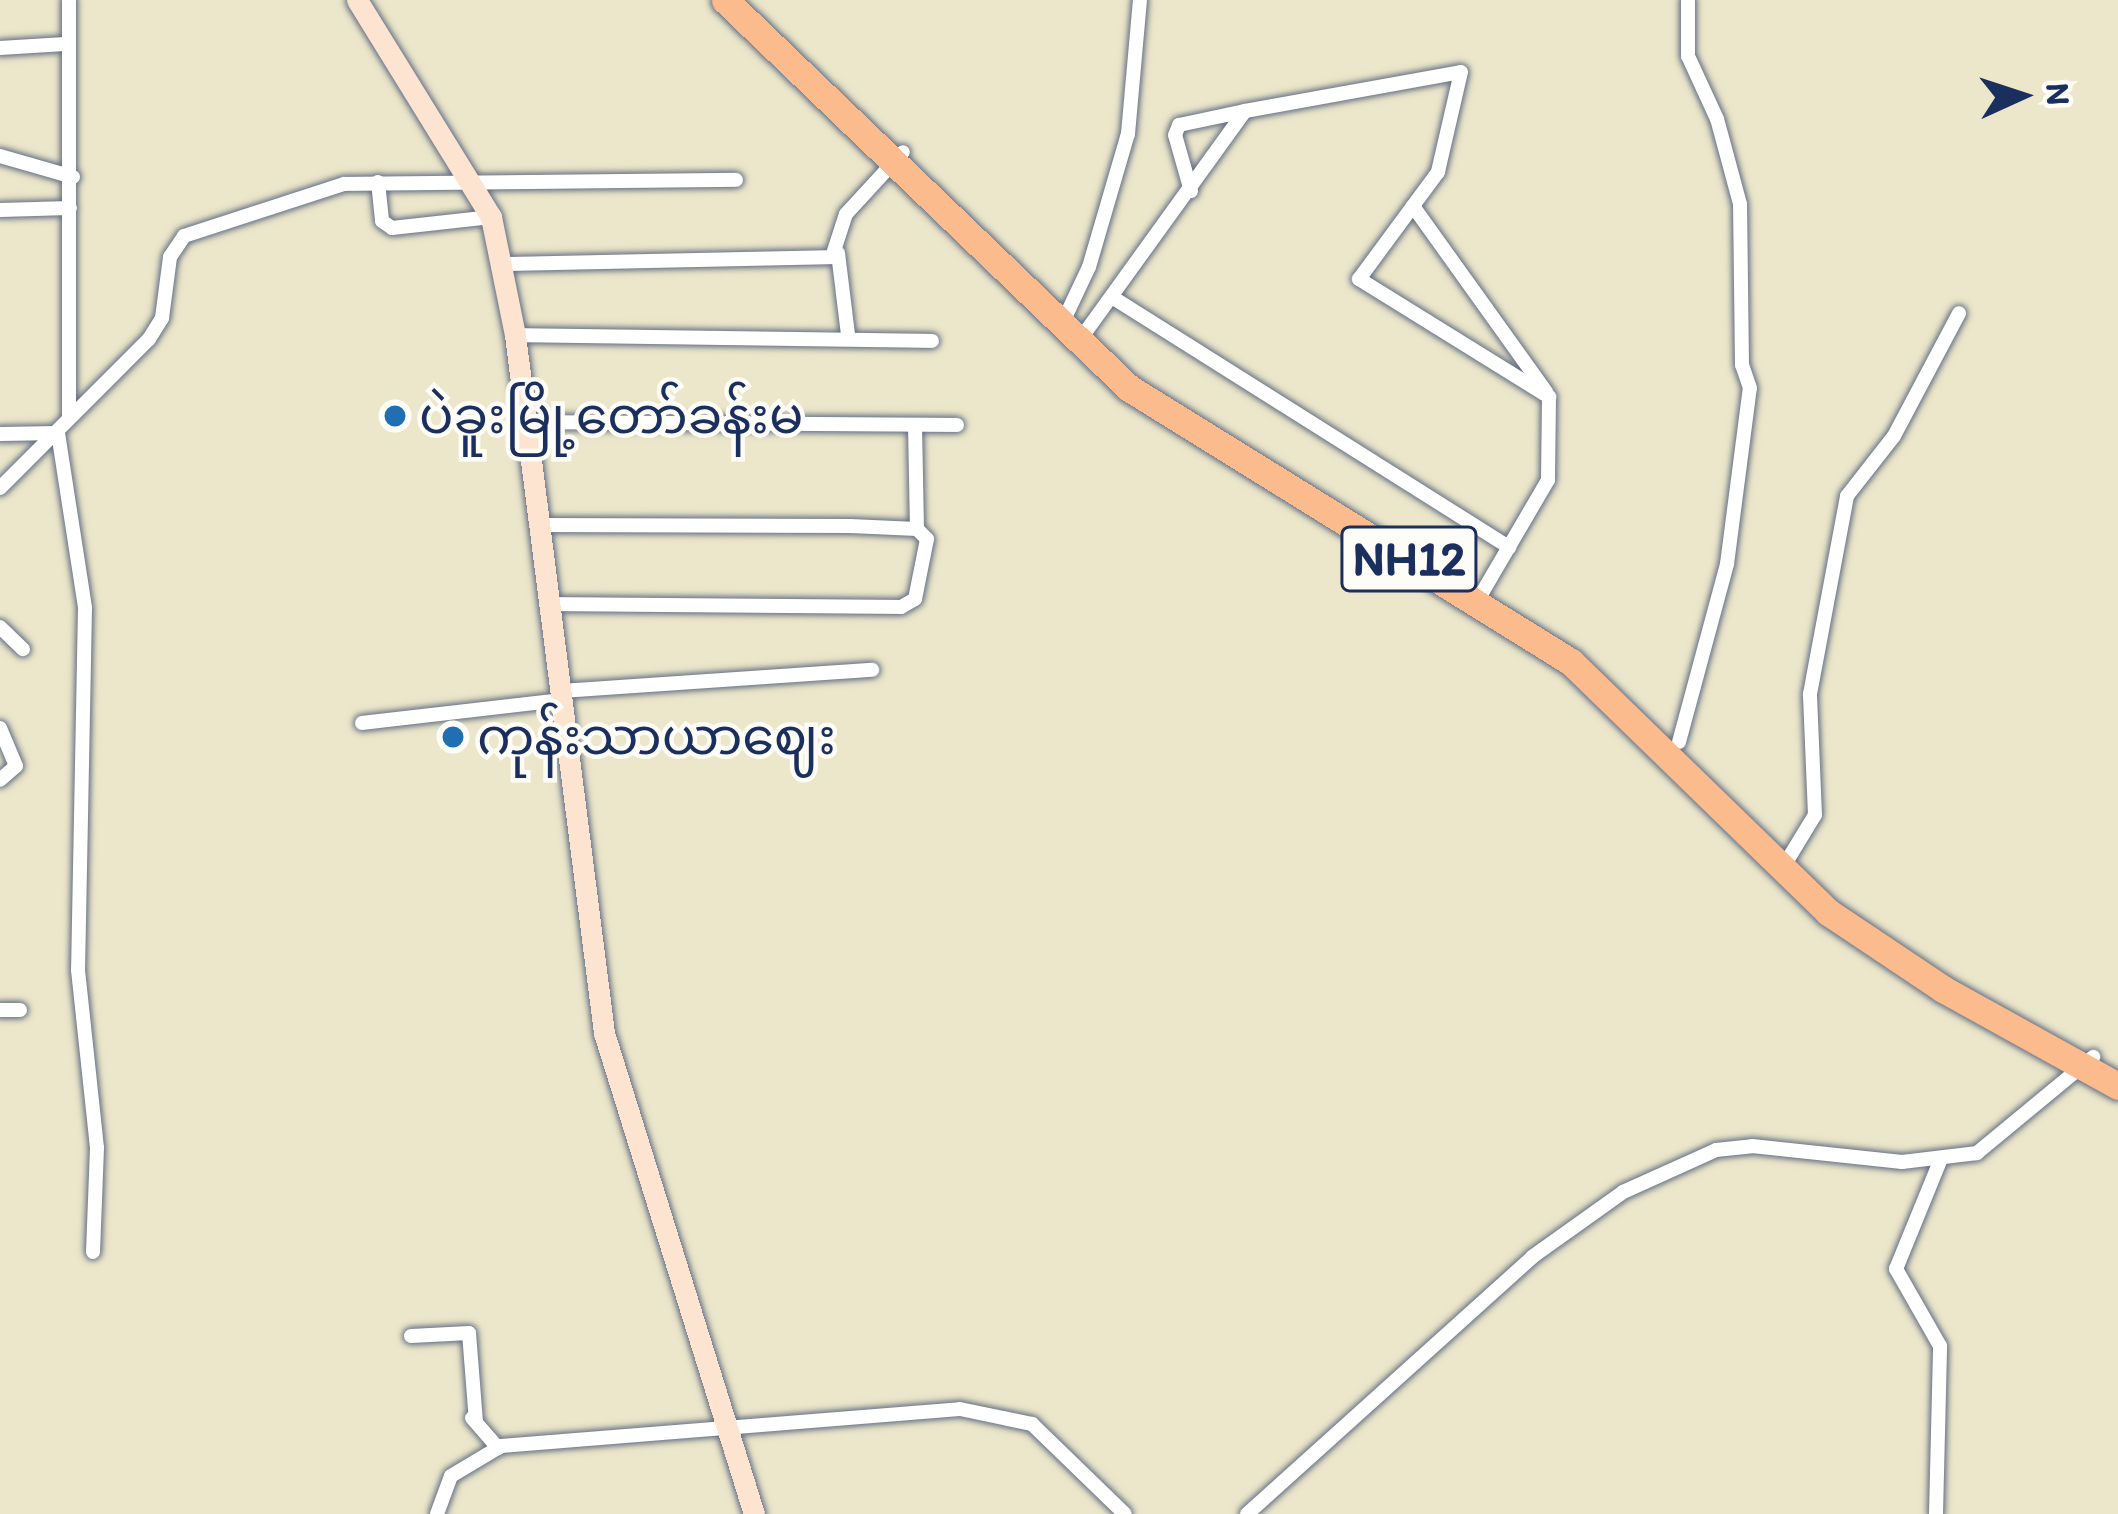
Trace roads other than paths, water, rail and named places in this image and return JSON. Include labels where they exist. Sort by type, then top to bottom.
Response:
[{"type":"highway","name":"NH12","points":[[725,0],[1191,432],[1579,652],[1679,742],[1786,863]]},
{"type":"highway","name":"NH12","points":[[745,0],[897,158]]},
{"type":"highway","name":"NH12","points":[[1482,594],[1650,731],[1883,952],[2090,1062],[2118,1071]]},
{"type":"highway","name":"NH12","points":[[2090,1062],[2118,1086]]},
{"type":"street","points":[[69,0],[65,44],[73,177],[69,416]]},
{"type":"street","points":[[357,0],[474,181],[491,218],[503,263],[604,1033],[754,1514]]},
{"type":"street","points":[[1072,324],[1128,134],[1140,0]]},
{"type":"street","points":[[1679,742],[1727,564],[1750,388],[1742,365],[1740,203],[1717,119],[1688,56],[1688,0]]},
{"type":"street","points":[[0,48],[65,44]]},
{"type":"street","points":[[1191,191],[1175,135],[1179,124],[1461,72],[1438,172],[1359,279],[1549,397]]},
{"type":"street","points":[[1072,324],[1115,299],[1245,111]]},
{"type":"street","points":[[0,156],[73,177]]},
{"type":"street","points":[[848,334],[838,253],[846,214],[897,158]]},
{"type":"street","points":[[0,488],[149,339],[162,318],[170,257],[184,236],[304,193],[377,182],[736,180]]},
{"type":"street","points":[[377,182],[382,221],[392,228],[491,218]]},
{"type":"street","points":[[1413,206],[1549,397],[1548,480],[1482,594]]},
{"type":"street","points":[[0,210],[70,208]]},
{"type":"street","points":[[503,263],[838,253]]},
{"type":"street","points":[[1115,299],[1509,547]]},
{"type":"street","points":[[1786,863],[1815,815],[1810,694],[1847,496],[1894,436],[1959,314]]},
{"type":"street","points":[[515,335],[848,334],[932,340]]},
{"type":"street","points":[[526,422],[956,425]]},
{"type":"street","points":[[550,604],[901,607],[915,599],[927,560],[927,539],[917,529],[915,425]]},
{"type":"street","points":[[0,434],[58,433]]},
{"type":"street","points":[[58,433],[88,644],[78,970],[97,1148],[93,1252]]},
{"type":"street","points":[[539,525],[917,529]]},
{"type":"street","points":[[0,627],[23,649]]},
{"type":"street","points":[[362,723],[562,696],[872,670]]},
{"type":"street","points":[[0,728],[16,766],[0,780]]},
{"type":"street","points":[[0,1010],[20,1010]]},
{"type":"street","points":[[1247,1514],[1532,1257],[1623,1192],[1716,1150],[1753,1146],[1940,1161],[1977,1153],[2090,1062]]},
{"type":"street","points":[[1936,1514],[1940,1346],[1897,1269],[1940,1161]]},
{"type":"street","points":[[411,1336],[469,1334],[474,1420],[498,1448]]},
{"type":"street","points":[[437,1514],[451,1476],[498,1448],[728,1423],[1002,1412],[1061,1445],[1125,1514]]},
{"type":"place","name":"ပဲခူးမြို့တော်ခန်းမ","points":[[395,416]]},
{"type":"place","name":"ကုန်းသာယာဈေး","points":[[453,737]]}]
